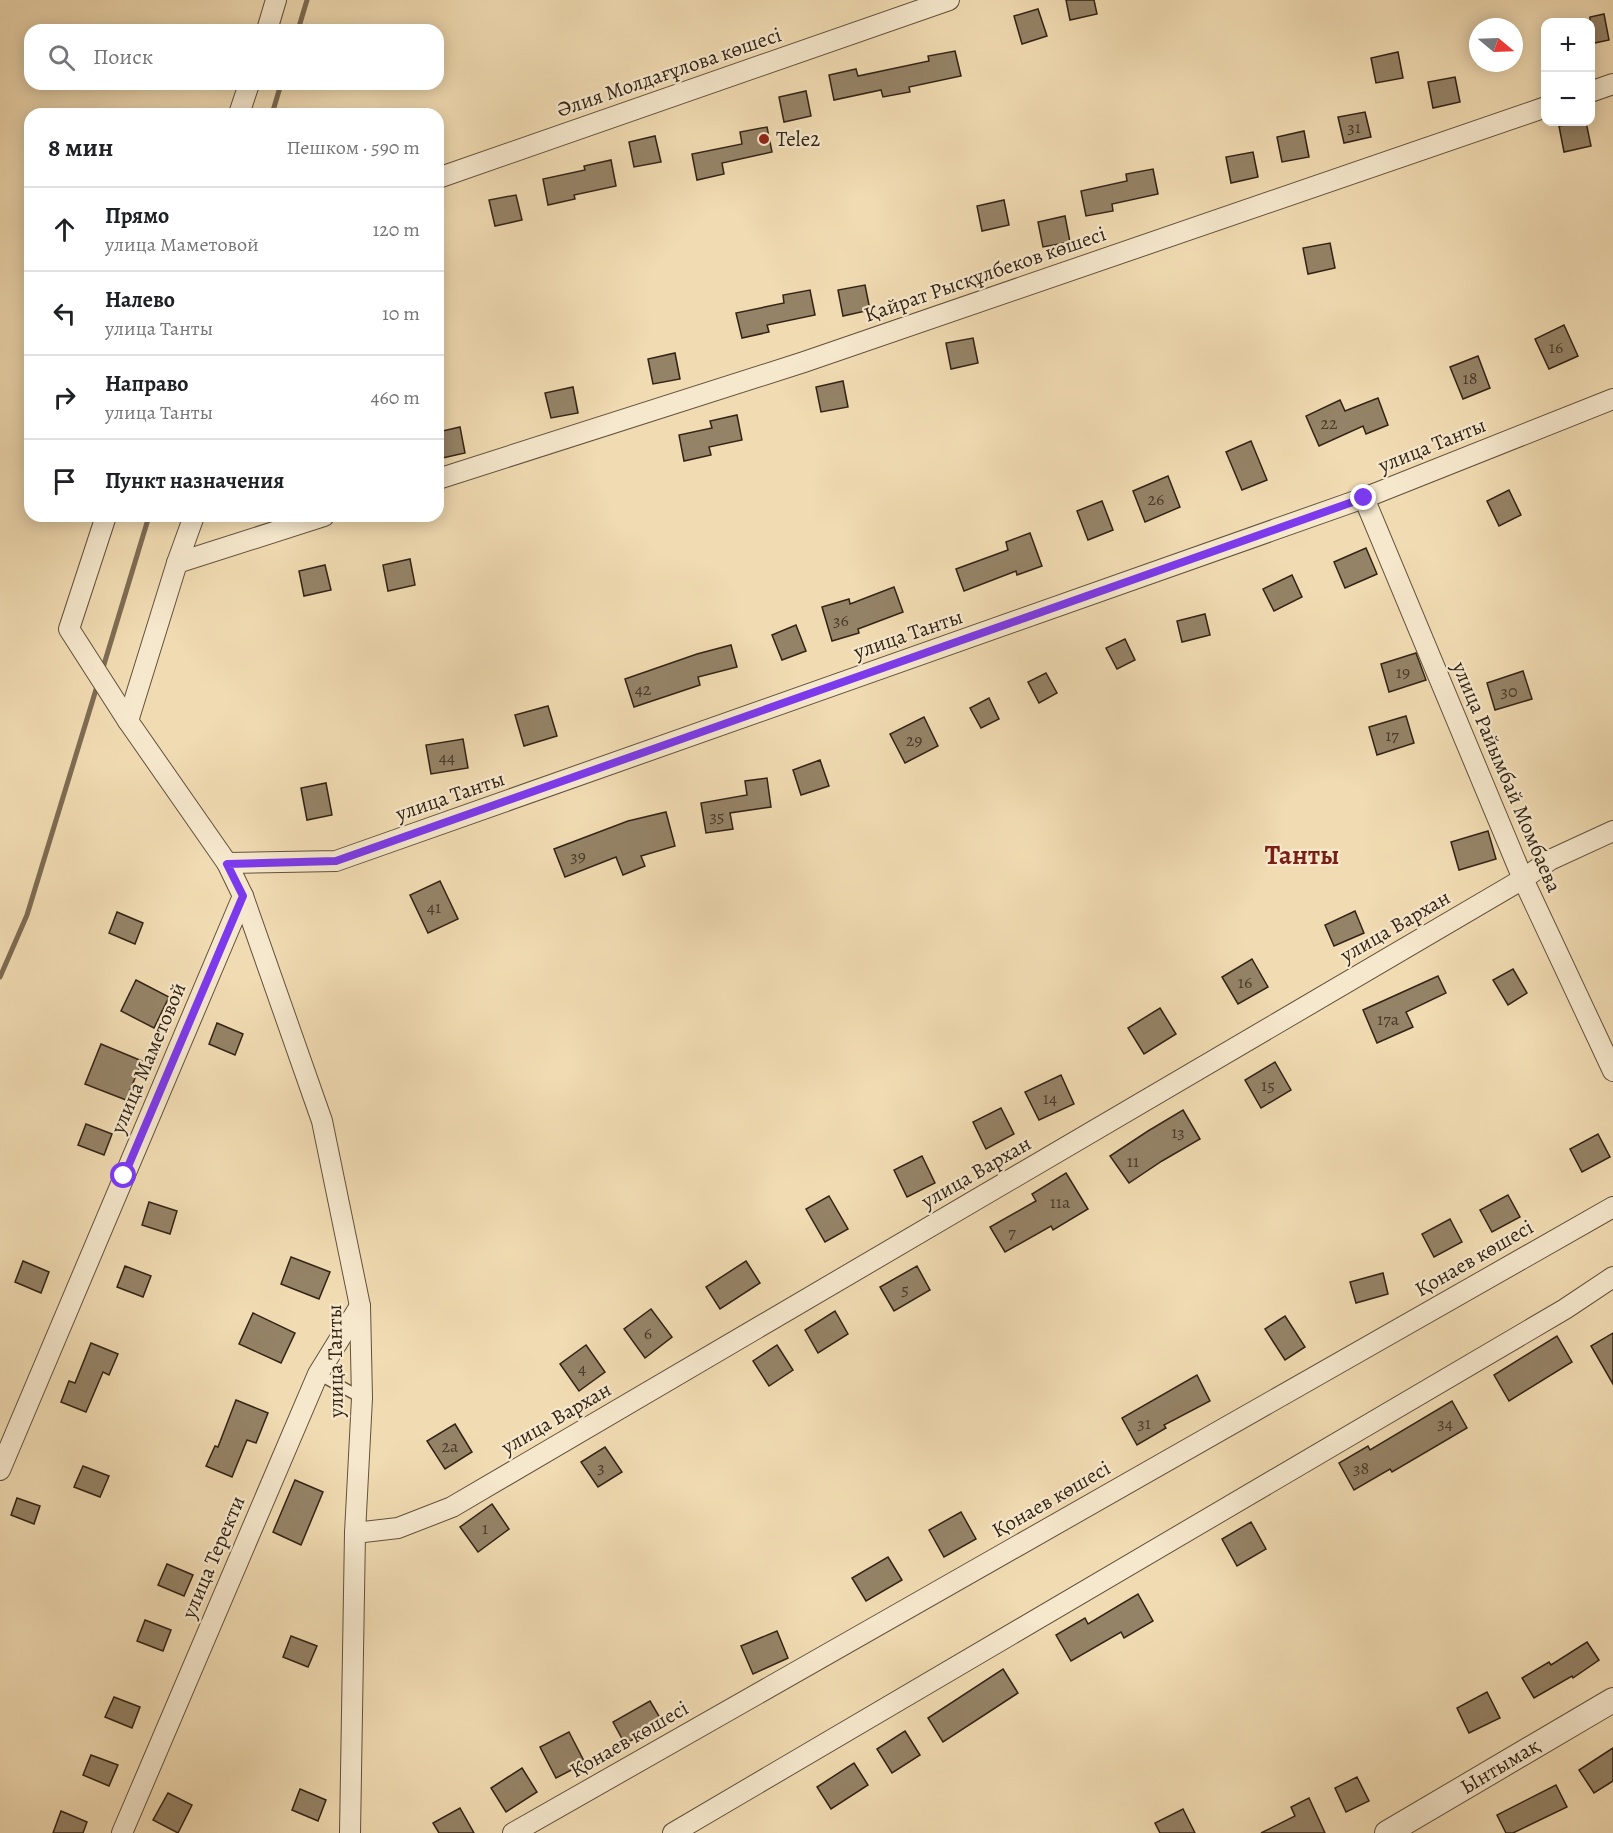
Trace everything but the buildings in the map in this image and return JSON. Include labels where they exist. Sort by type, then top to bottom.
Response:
[{"type":"street","points":[[269,24],[276,0]]},
{"type":"street","name":"Әлия Молдағұлова көшесі","points":[[444,176],[949,0]]},
{"type":"street","points":[[1595,90],[1613,84]]},
{"type":"street","points":[[241,108],[247,90]]},
{"type":"street","name":"Қайрат Рысқұлбеков көшесі","points":[[444,477],[804,362],[1541,108]]},
{"type":"street","name":"улица Танты","points":[[351,1833],[355,1533],[362,1398],[360,1306],[322,1121],[243,896],[227,864],[336,861],[1364,498],[1613,399]]},
{"type":"street","name":"улица Райымбай Момбаева","points":[[1364,498],[1523,879],[1613,1071]]},
{"type":"street","points":[[104,522],[69,629],[128,721],[227,864]]},
{"type":"street","points":[[128,721],[192,522]]},
{"type":"street","points":[[177,563],[305,522]]},
{"type":"street","name":"улица Вархан","points":[[355,1533],[398,1528],[452,1507],[1523,879],[1550,860],[1613,831]]},
{"type":"street","name":"улица Маметовой","points":[[0,1470],[243,896]]},
{"type":"street","name":"Қонаев көшесі","points":[[513,1833],[1613,1207]]},
{"type":"street","points":[[673,1833],[1565,1309],[1613,1278]]},
{"type":"street","name":"улица Теректи","points":[[122,1833],[318,1374],[360,1306]]},
{"type":"street","name":"Ынтымақ","points":[[1387,1833],[1613,1700]]},
{"type":"lane","points":[[318,1374],[362,1398]]},
{"type":"waterway","points":[[300,24],[307,0]]},
{"type":"waterway","points":[[274,108],[279,90]]},
{"type":"waterway","points":[[102,671],[147,522]]},
{"type":"waterway","points":[[0,977],[27,915],[98,683]]},
{"type":"place","name":"Tele2","points":[[764,139]]},
{"type":"district","name":"Танты","points":[[1302,855]]},
{"type":"route","points":[[124,1176],[243,896],[227,864],[336,861],[1364,498]]}]
